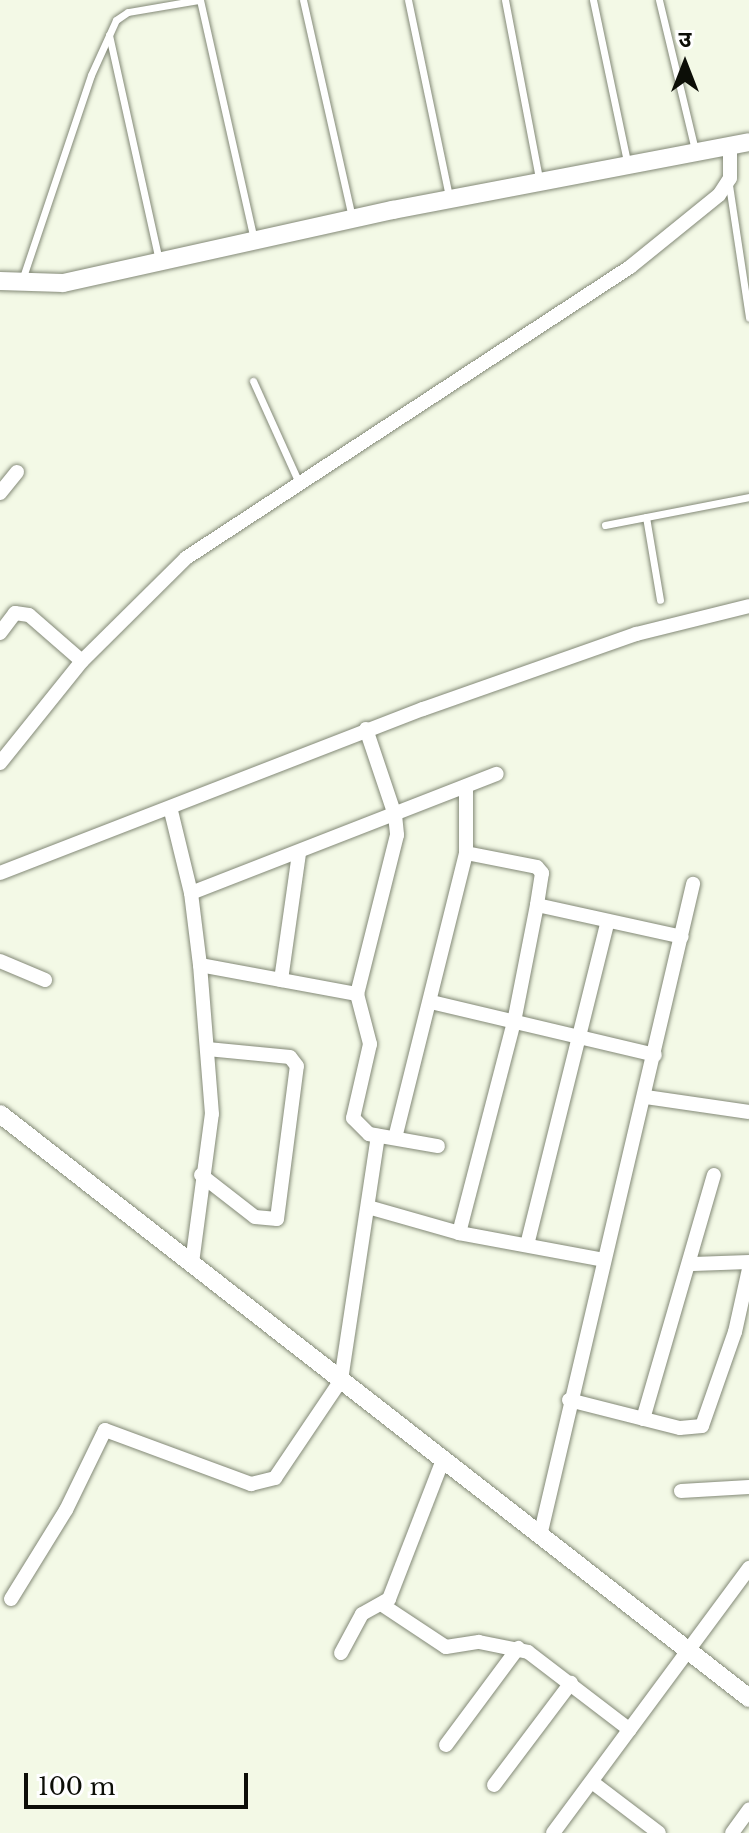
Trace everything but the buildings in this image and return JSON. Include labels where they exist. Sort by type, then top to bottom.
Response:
[{"type":"street","points":[[0,281],[63,283],[160,265],[353,219],[749,142]]},
{"type":"street","points":[[0,763],[82,661],[186,558],[630,267],[729,183],[730,148]]},
{"type":"street","points":[[0,493],[17,472]]},
{"type":"street","points":[[0,873],[171,811],[366,729],[636,634],[749,606]]},
{"type":"street","points":[[0,633],[15,613],[29,615],[82,661]]},
{"type":"street","points":[[366,729],[395,815],[395,854],[357,994],[370,1044],[353,1118],[359,1129],[378,1136],[438,1146]]},
{"type":"street","points":[[191,893],[299,854],[497,774]]},
{"type":"street","points":[[395,1138],[466,853],[466,789]]},
{"type":"street","points":[[171,811],[191,893],[212,1114],[201,1175],[192,1263]]},
{"type":"street","points":[[459,1233],[514,1022],[542,873],[537,867],[466,853]]},
{"type":"street","points":[[281,980],[299,854]]},
{"type":"street","points":[[540,1536],[569,1400],[646,1097],[693,884]]},
{"type":"street","points":[[537,905],[682,937]]},
{"type":"street","points":[[527,1245],[581,1039],[608,921]]},
{"type":"street","points":[[0,961],[45,980]]},
{"type":"street","points":[[200,965],[357,994]]},
{"type":"street","points":[[431,1002],[655,1055]]},
{"type":"street","points":[[201,1175],[263,1222],[277,1219],[297,1066],[290,1057],[207,1049]]},
{"type":"street","points":[[646,1097],[749,1112]]},
{"type":"street","points":[[0,1114],[749,1698]]},
{"type":"street","points":[[11,1599],[73,1498],[105,1430],[174,1459],[261,1485],[275,1478],[341,1380],[378,1136]]},
{"type":"street","points":[[643,1419],[693,1264],[714,1175]]},
{"type":"street","points":[[368,1207],[459,1233],[604,1260]]},
{"type":"street","points":[[693,1264],[749,1262]]},
{"type":"street","points":[[569,1400],[680,1428],[702,1426],[735,1332],[749,1269]]},
{"type":"street","points":[[341,1653],[362,1614],[384,1606],[443,1460]]},
{"type":"street","points":[[681,1491],[749,1487]]},
{"type":"street","points":[[553,1833],[749,1568]]},
{"type":"street","points":[[384,1606],[450,1648],[479,1642],[518,1648],[571,1683],[630,1730]]},
{"type":"street","points":[[446,1745],[518,1648]]},
{"type":"street","points":[[494,1785],[571,1683]]},
{"type":"street","points":[[592,1782],[659,1833]]},
{"type":"street","points":[[732,1833],[749,1810]]},
{"type":"lane","points":[[21,283],[109,33],[128,12],[199,0],[255,242]]},
{"type":"lane","points":[[303,0],[353,219]]},
{"type":"lane","points":[[408,0],[449,200]]},
{"type":"lane","points":[[505,0],[540,183]]},
{"type":"lane","points":[[593,0],[628,167]]},
{"type":"lane","points":[[659,0],[696,154]]},
{"type":"lane","points":[[109,33],[160,265]]},
{"type":"lane","points":[[729,183],[749,317]]},
{"type":"lane","points":[[253,381],[299,483]]},
{"type":"lane","points":[[605,525],[749,497]]},
{"type":"lane","points":[[646,517],[660,600]]}]
